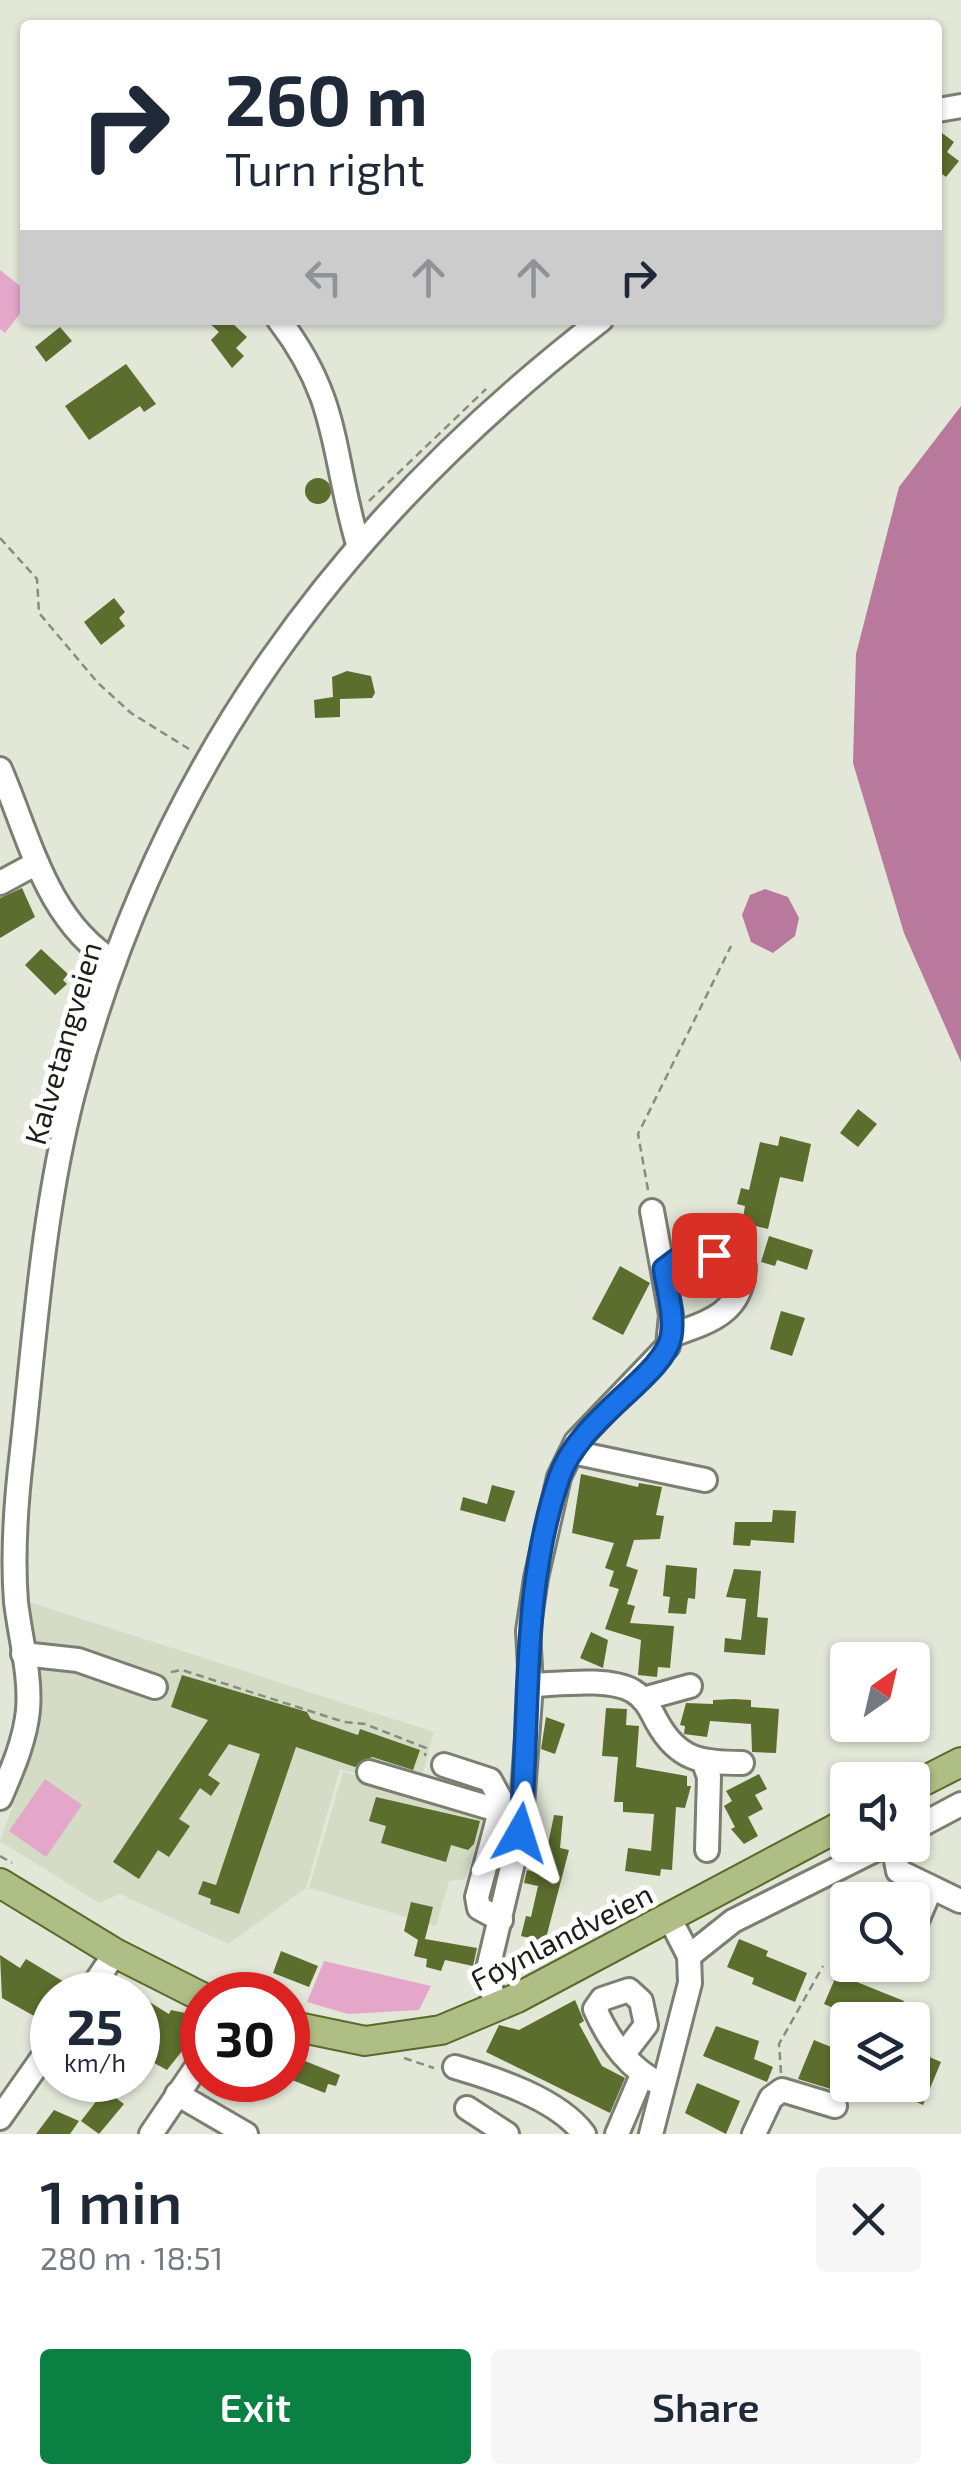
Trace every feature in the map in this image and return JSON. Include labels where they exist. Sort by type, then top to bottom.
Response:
[{"type":"main road","points":[[930,1778],[961,1762]]},
{"type":"main road","name":"Føynlandveien","points":[[310,2030],[347,2038],[390,2040],[441,2030],[496,2008],[830,1832]]},
{"type":"main road","points":[[0,1883],[115,1954],[180,1986]]},
{"type":"street","points":[[282,325],[306,356],[323,392],[358,544]]},
{"type":"street","name":"Kalvetangveien","points":[[0,1798],[28,1708],[16,1600],[16,1520],[48,1227],[73,1095],[114,962],[148,881],[207,763],[286,638],[358,544],[429,466],[484,415],[595,325]]},
{"type":"street","points":[[0,769],[37,863],[68,921],[114,962]]},
{"type":"street","points":[[0,883],[37,863]]},
{"type":"street","points":[[496,2008],[487,1972],[501,1920],[510,1814],[531,1686],[528,1630],[559,1478],[572,1452],[602,1412],[655,1364],[672,1335],[652,1211]]},
{"type":"street","points":[[664,1269],[676,1260],[714,1255],[730,1257],[744,1267],[740,1292],[721,1317],[672,1335]]},
{"type":"street","points":[[572,1452],[705,1480]]},
{"type":"street","points":[[23,1654],[78,1660],[155,1687]]},
{"type":"street","points":[[531,1686],[629,1688],[643,1699],[668,1742],[688,1758],[704,1764],[742,1763]]},
{"type":"street","points":[[643,1699],[690,1686]]},
{"type":"street","points":[[444,1764],[490,1780],[510,1814]]},
{"type":"street","points":[[704,1764],[709,1777],[708,1850]]},
{"type":"street","points":[[369,1772],[510,1814]]},
{"type":"street","points":[[930,1820],[961,1804]]},
{"type":"street","points":[[690,1956],[732,1921],[851,1862]]},
{"type":"street","points":[[896,1862],[898,1870],[919,1882]]},
{"type":"street","points":[[930,1888],[960,1900]]},
{"type":"street","points":[[618,2134],[676,2034],[690,1983],[690,1956],[670,1917]]},
{"type":"street","points":[[103,1972],[115,1954]]},
{"type":"street","points":[[623,2055],[646,2025],[641,2000],[629,1990],[597,2005],[597,2013],[623,2055],[652,2080]]},
{"type":"street","points":[[646,2025],[676,2034]]},
{"type":"street","points":[[456,2067],[542,2103],[574,2121],[584,2134]]},
{"type":"street","points":[[0,2118],[30,2075]]},
{"type":"street","points":[[651,2134],[652,2080]]},
{"type":"street","points":[[151,2134],[180,2090]]},
{"type":"street","points":[[754,2134],[771,2098],[782,2090],[835,2106]]},
{"type":"street","points":[[177,2094],[246,2134]]},
{"type":"street","points":[[466,2108],[507,2134]]},
{"type":"path","points":[[0,538],[37,580],[39,613],[98,683],[131,712],[207,763]]},
{"type":"path","points":[[652,1211],[638,1134],[732,946]]},
{"type":"path","points":[[155,1687],[171,1672],[182,1670],[397,1735],[426,1748],[422,1787]]},
{"type":"path","points":[[782,2090],[779,2044],[822,1966]]},
{"type":"shaded area","points":[[0,270],[20,286],[20,314],[5,333],[0,329]]},
{"type":"shaded area","points":[[961,406],[961,1062],[904,933],[853,763],[856,654],[899,487]]},
{"type":"shaded area","points":[[765,889],[788,897],[799,918],[795,936],[773,953],[751,942],[742,915],[750,895]]},
{"type":"shaded area","points":[[29,1602],[434,1732],[418,1791],[340,1769],[306,1888],[228,1944],[120,1894],[99,1903],[0,1841],[34,1748],[41,1694]]},
{"type":"shaded area","points":[[343,1772],[486,1812],[465,1879],[449,1881],[436,1926],[309,1888]]},
{"type":"shaded area","points":[[45,1779],[82,1805],[46,1857],[9,1831]]},
{"type":"shaded area","points":[[324,1961],[431,1986],[419,2010],[348,2014],[310,2003]]},
{"type":"building","points":[[942,133],[954,142],[947,152],[959,161],[946,177],[942,174]]},
{"type":"building","points":[[211,325],[234,325],[247,337],[236,348],[244,356],[232,368],[211,340],[219,332]]},
{"type":"building","points":[[60,327],[72,341],[46,362],[35,347]]},
{"type":"building","points":[[126,364],[156,404],[144,412],[140,406],[89,440],[65,406]]},
{"type":"building","points":[[318,478],[327,482],[331,491],[327,500],[318,504],[309,500],[305,491],[309,482]]},
{"type":"building","points":[[114,598],[125,612],[119,618],[125,626],[101,645],[84,622]]},
{"type":"building","points":[[347,671],[371,676],[375,693],[372,698],[340,699],[340,717],[315,718],[314,700],[333,697],[332,677]]},
{"type":"building","points":[[22,888],[35,917],[0,938],[0,898]]},
{"type":"building","points":[[41,949],[68,974],[63,980],[67,984],[55,995],[25,965]]},
{"type":"building","points":[[858,1109],[877,1124],[858,1147],[840,1133]]},
{"type":"building","points":[[780,1136],[811,1144],[803,1182],[780,1177],[768,1229],[742,1223],[745,1206],[737,1204],[741,1188],[749,1190],[760,1142],[778,1146]]},
{"type":"building","points":[[769,1236],[813,1250],[807,1270],[777,1260],[775,1266],[761,1262]]},
{"type":"building","points":[[620,1266],[650,1283],[623,1335],[592,1319]]},
{"type":"building","points":[[781,1311],[805,1318],[792,1356],[770,1349]]},
{"type":"building","points":[[581,1474],[638,1487],[639,1483],[662,1487],[656,1515],[664,1516],[660,1539],[634,1540],[626,1566],[638,1570],[627,1604],[635,1606],[630,1623],[674,1626],[670,1668],[658,1667],[657,1677],[638,1675],[641,1640],[605,1629],[619,1589],[609,1586],[614,1571],[605,1568],[614,1543],[572,1533]]},
{"type":"building","points":[[492,1485],[515,1491],[505,1522],[460,1510],[463,1497],[487,1504]]},
{"type":"building","points":[[773,1510],[796,1511],[794,1543],[751,1540],[750,1546],[733,1545],[735,1522],[772,1522]]},
{"type":"building","points":[[666,1565],[697,1568],[695,1599],[688,1598],[686,1614],[668,1613],[670,1597],[663,1596]]},
{"type":"building","points":[[734,1569],[761,1571],[757,1617],[768,1618],[765,1655],[724,1652],[725,1638],[741,1640],[746,1599],[726,1597]]},
{"type":"building","points":[[591,1632],[608,1640],[603,1668],[580,1658]]},
{"type":"building","points":[[182,1675],[307,1712],[311,1719],[358,1735],[360,1729],[420,1750],[413,1770],[372,1757],[355,1767],[296,1747],[239,1914],[210,1904],[211,1899],[198,1894],[203,1881],[216,1885],[260,1754],[229,1744],[208,1775],[220,1783],[211,1796],[200,1788],[179,1819],[190,1826],[169,1857],[158,1850],[139,1879],[113,1862],[208,1720],[171,1707]]},
{"type":"building","points":[[713,1700],[751,1700],[751,1707],[779,1709],[776,1753],[752,1752],[751,1724],[710,1721],[707,1737],[684,1734],[685,1726],[680,1725],[686,1703],[713,1704]]},
{"type":"building","points":[[606,1708],[627,1709],[626,1725],[639,1726],[636,1767],[687,1776],[687,1786],[691,1786],[685,1808],[676,1807],[672,1870],[661,1869],[660,1876],[625,1871],[628,1848],[651,1851],[654,1814],[623,1812],[623,1802],[614,1802],[618,1757],[602,1756]]},
{"type":"building","points":[[546,1717],[565,1724],[555,1754],[541,1749]]},
{"type":"building","points":[[759,1774],[767,1789],[755,1795],[763,1809],[748,1817],[758,1836],[744,1844],[731,1829],[735,1827],[724,1806],[732,1801],[726,1791]]},
{"type":"building","points":[[376,1797],[480,1821],[474,1844],[468,1850],[451,1845],[446,1862],[381,1843],[386,1826],[369,1821]]},
{"type":"building","points":[[554,1815],[563,1816],[560,1848],[569,1850],[545,1942],[521,1936],[526,1916],[531,1917],[538,1886],[524,1883],[527,1870],[542,1874]]},
{"type":"building","points":[[411,1902],[433,1907],[425,1939],[477,1948],[473,1966],[445,1960],[441,1971],[426,1967],[427,1959],[414,1956],[418,1940],[404,1931]]},
{"type":"building","points":[[739,1939],[768,1951],[766,1956],[807,1973],[795,2002],[752,1984],[754,1978],[727,1967]]},
{"type":"building","points":[[281,1951],[318,1966],[310,1985],[310,1972],[273,1972]]},
{"type":"building","points":[[0,1955],[20,1968],[26,1959],[48,1972],[30,1972],[30,2014],[2,1998]]},
{"type":"building","points":[[834,1982],[857,1982],[904,2001],[830,2002],[830,2007],[824,2004]]},
{"type":"building","points":[[575,2000],[584,2021],[579,2024],[602,2066],[625,2078],[610,2113],[486,2052],[499,2025],[519,2030]]},
{"type":"building","points":[[160,2008],[169,2014],[171,2010],[180,2012],[180,2054],[167,2070],[160,2066]]},
{"type":"building","points":[[716,2026],[759,2041],[754,2059],[773,2067],[767,2082],[703,2056]]},
{"type":"building","points":[[814,2040],[830,2047],[830,2089],[798,2079]]},
{"type":"building","points":[[930,2057],[941,2062],[930,2088]]},
{"type":"building","points":[[310,2063],[340,2075],[336,2086],[328,2084],[325,2093],[310,2087]]},
{"type":"building","points":[[697,2083],[740,2101],[726,2134],[685,2113]]},
{"type":"building","points":[[96,2102],[124,2104],[99,2134],[81,2121]]},
{"type":"building","points":[[54,2110],[79,2121],[70,2134],[36,2134]]},
{"type":"route","points":[[520,1833],[531,1686],[528,1630],[559,1478],[582,1433],[646,1374],[668,1346],[672,1328],[666,1266],[676,1260],[714,1255]]}]
